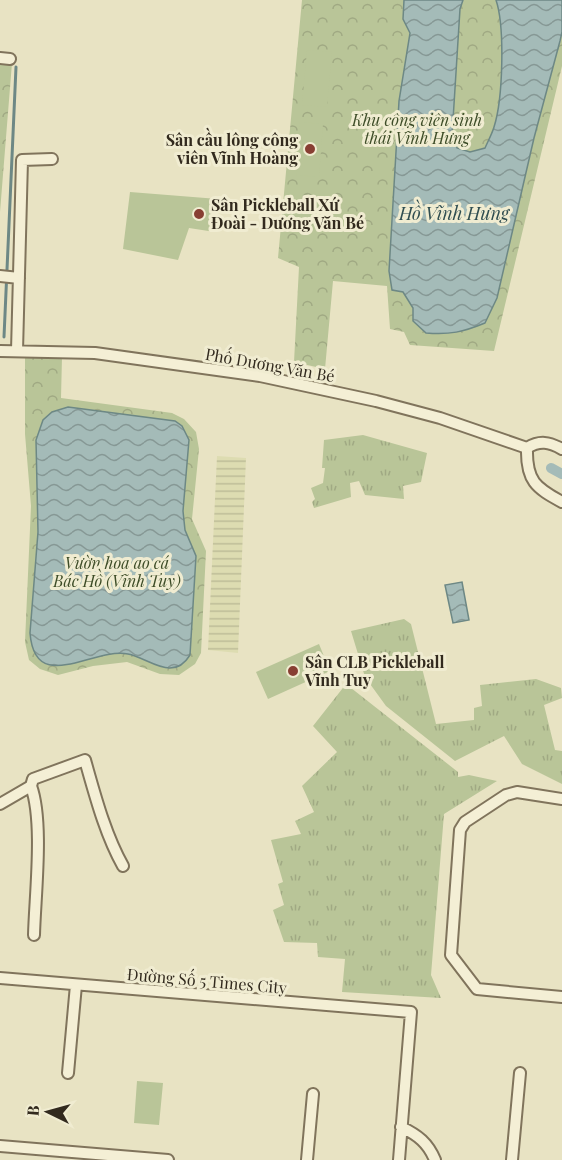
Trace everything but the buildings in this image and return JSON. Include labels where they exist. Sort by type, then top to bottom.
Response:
[{"type":"street","points":[[17,351],[9,277],[22,160],[52,159]]},
{"type":"street","name":"Phố Dương Văn Bé","points":[[0,351],[125,356],[284,380],[440,418],[527,448]]},
{"type":"street","points":[[562,449],[536,442],[527,448],[526,462],[534,483],[539,489],[562,502]]},
{"type":"street","points":[[34,935],[38,824],[31,786],[33,779],[85,760],[102,816],[123,866]]},
{"type":"street","points":[[0,804],[31,786]]},
{"type":"street","points":[[562,799],[517,792],[506,795],[465,822],[460,830],[451,955],[477,989],[562,997]]},
{"type":"street","name":"Đường Số 5 Times City","points":[[0,978],[411,1012],[401,1127]]},
{"type":"street","points":[[68,1073],[76,985]]},
{"type":"street","points":[[512,1160],[520,1073]]},
{"type":"street","points":[[307,1160],[313,1094]]},
{"type":"street","points":[[399,1160],[401,1127],[417,1134],[429,1147],[435,1160]]},
{"type":"street","points":[[0,1146],[168,1160]]},
{"type":"green space","name":"Khu công viên sinh thái Vĩnh Hưng","points":[[302,0],[562,0],[562,66],[494,351],[410,345],[404,332],[390,329],[387,286],[333,281],[325,369],[294,362],[299,267],[278,258]]},
{"type":"green space","points":[[307,50],[332,52],[327,107],[302,105]]},
{"type":"green space","points":[[0,62],[12,63],[0,212]]},
{"type":"green space","name":"Sân cầu lông công viên Vĩnh Hoàng","points":[[300,122],[323,124],[319,177],[296,175]]},
{"type":"green space","points":[[130,192],[218,199],[215,232],[189,228],[178,260],[123,249]]},
{"type":"green space","name":"Vườn hoa ao cá Bác Hồ (Vĩnh Tuy)","points":[[25,356],[62,357],[61,398],[172,413],[184,419],[196,432],[199,449],[192,519],[206,551],[201,653],[195,664],[179,675],[160,674],[127,662],[93,666],[58,675],[40,669],[29,660],[25,642],[31,506],[25,434]]},
{"type":"green space","points":[[363,435],[427,453],[421,482],[403,486],[404,499],[365,495],[359,481],[350,483],[351,497],[314,508],[312,502],[315,499],[311,488],[323,483],[324,440]]},
{"type":"green space","points":[[217,456],[246,458],[238,653],[208,650]]},
{"type":"green space","points":[[404,619],[411,624],[436,724],[474,720],[474,708],[482,706],[480,685],[536,679],[561,688],[562,698],[544,705],[555,750],[562,751],[562,784],[522,764],[504,736],[455,761],[386,706],[365,677],[351,631]]},
{"type":"green space","name":"Sân CLB Pickleball Vĩnh Tuy","points":[[319,644],[330,671],[268,699],[256,672]]},
{"type":"green space","points":[[346,684],[458,772],[458,777],[469,775],[497,781],[444,814],[431,975],[441,998],[342,992],[345,959],[318,957],[317,943],[284,942],[273,910],[284,905],[278,884],[283,882],[271,840],[301,834],[295,821],[314,812],[302,786],[337,752],[313,726]]},
{"type":"green space","points":[[137,1081],[163,1083],[159,1125],[134,1123]]},
{"type":"water","name":"Hồ Vĩnh Hưng","points":[[404,0],[463,0],[460,9],[452,136],[457,148],[470,152],[485,148],[497,115],[502,45],[496,0],[562,0],[562,32],[534,138],[497,298],[485,323],[470,329],[442,334],[426,333],[413,321],[413,308],[403,292],[392,290],[389,271],[399,101],[410,33],[403,19]]},
{"type":"water","name":"Vườn hoa ao cá Bác Hồ (Vĩnh Tuy)","points":[[68,407],[175,421],[182,426],[189,440],[183,511],[185,530],[196,556],[190,655],[176,667],[168,668],[128,654],[114,654],[54,665],[42,662],[34,652],[30,633],[38,532],[36,440],[43,420],[52,412]]},
{"type":"water","points":[[462,582],[469,620],[453,623],[445,585]]},
{"type":"waterway","points":[[4,337],[16,67]]},
{"type":"waterway","points":[[551,468],[562,474]]},
{"type":"place","name":"Sân cầu lông công viên Vĩnh Hoàng","points":[[310,149]]},
{"type":"place","name":"Sân Pickleball Xứ Đoài - Dương Văn Bé","points":[[199,214]]},
{"type":"place","name":"Sân CLB Pickleball Vĩnh Tuy","points":[[293,671]]}]
